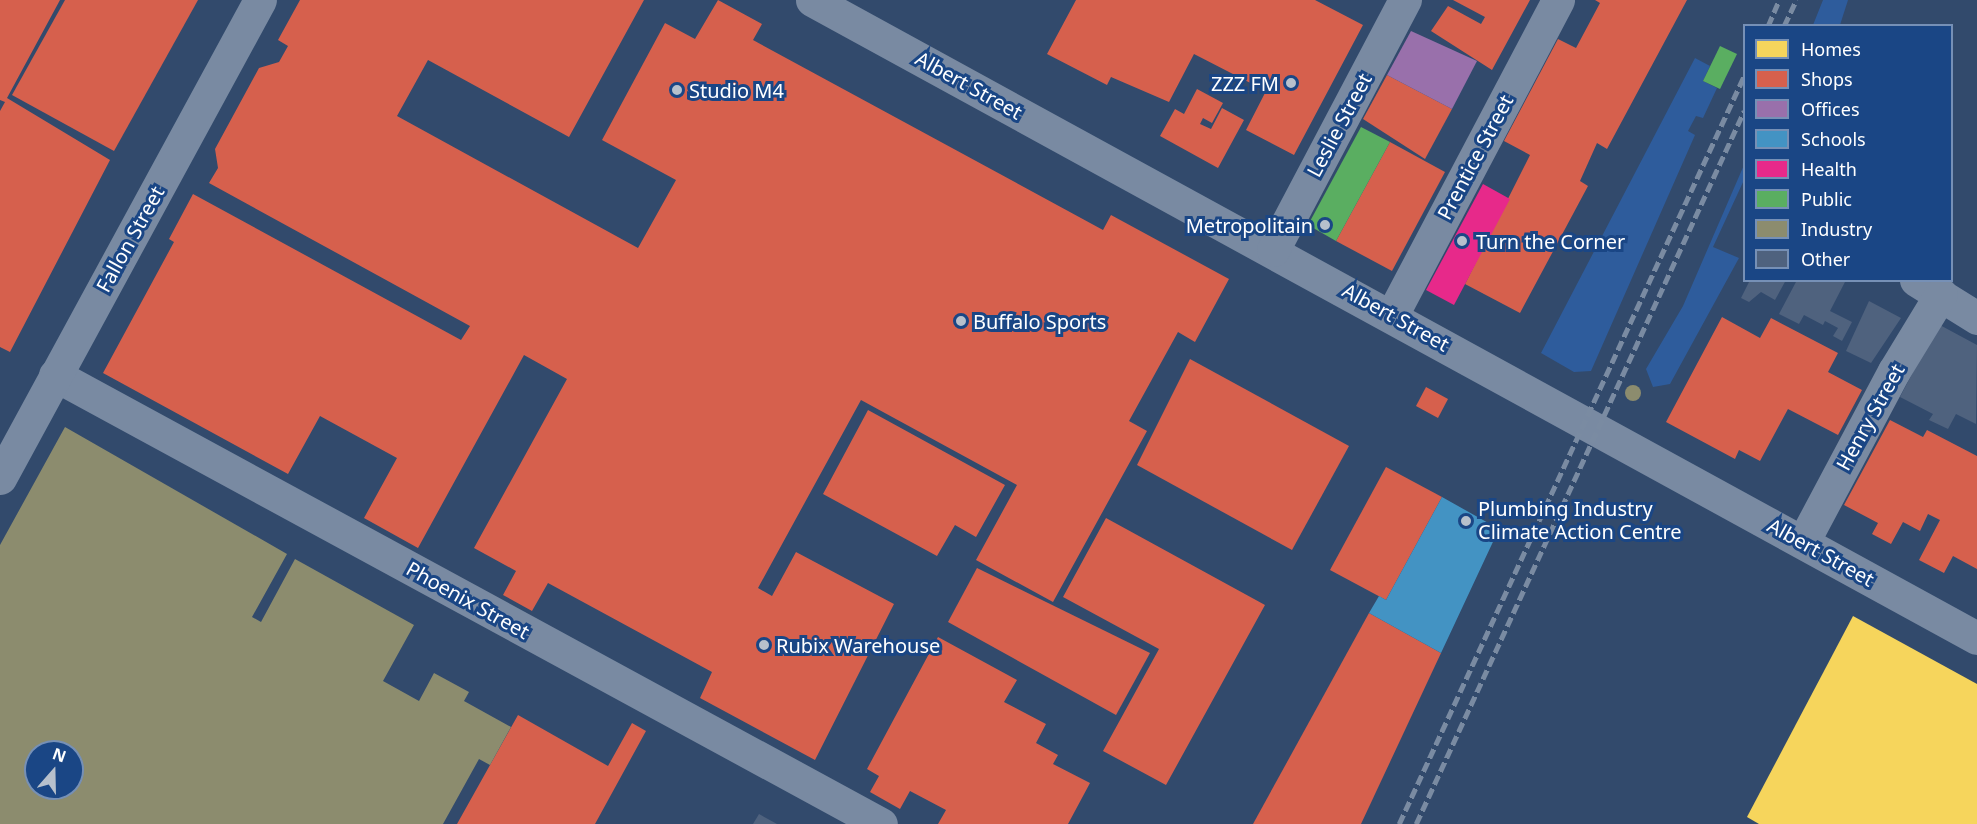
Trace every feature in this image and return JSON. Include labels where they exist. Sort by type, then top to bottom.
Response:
[{"type":"street","name":"Fallon Street","points":[[0,478],[260,0]]},
{"type":"street","name":"Albert Street","points":[[812,0],[1392,315],[1977,638]]},
{"type":"street","name":"Leslie Street","points":[[1273,250],[1405,0]]},
{"type":"street","name":"Prentice Street","points":[[1392,315],[1558,0]]},
{"type":"street","points":[[1929,287],[1977,318]]},
{"type":"street","name":"Henry Street","points":[[1803,542],[1893,371],[1929,287]]},
{"type":"street","name":"Phoenix Street","points":[[55,375],[881,824]]},
{"type":"shaded area","points":[[1823,0],[1848,0],[1840,24],[1813,24]]},
{"type":"shaded area","points":[[1695,58],[1710,66],[1703,81],[1717,88],[1703,118],[1696,116],[1688,131],[1695,135],[1591,371],[1574,372],[1541,353]]},
{"type":"shaded area","points":[[1743,167],[1743,182],[1713,247],[1739,258],[1670,384],[1653,387],[1646,369],[1683,306]]},
{"type":"building: Homes","points":[[1853,616],[1977,684],[1977,824],[1759,824],[1747,817]]},
{"type":"building: Shops","points":[[0,0],[60,0],[7,98],[110,160],[10,352],[0,347],[0,111],[5,102],[0,100]]},
{"type":"building: Shops","points":[[65,0],[198,0],[114,151],[12,95]]},
{"type":"building: Shops","points":[[300,0],[644,0],[569,137],[428,60],[397,116],[638,248],[676,180],[602,140],[665,23],[695,39],[718,0],[762,24],[753,40],[1103,230],[1111,215],[1229,279],[1195,342],[1178,332],[1129,421],[1147,431],[1053,602],[976,560],[1017,485],[861,400],[758,588],[772,596],[796,552],[894,604],[815,760],[700,698],[712,672],[548,583],[532,611],[503,595],[516,571],[474,548],[567,379],[524,355],[418,548],[364,518],[397,458],[320,416],[288,474],[103,373],[174,242],[169,239],[193,194],[461,340],[470,326],[209,183],[218,168],[215,149],[259,68],[279,62],[288,46],[278,40]]},
{"type":"building: Shops","points":[[1076,0],[1315,0],[1363,25],[1294,155],[1246,130],[1266,91],[1194,54],[1169,102],[1111,77],[1107,85],[1047,54]]},
{"type":"building: Shops","points":[[1453,0],[1530,0],[1492,70],[1431,31],[1448,6],[1481,24],[1485,17]]},
{"type":"building: Shops","points":[[1595,0],[1687,0],[1607,149],[1597,143],[1580,181],[1588,186],[1520,313],[1465,284],[1530,155],[1504,141],[1558,39],[1576,48],[1600,3]]},
{"type":"building: Shops","points":[[1387,75],[1452,109],[1425,159],[1363,119]]},
{"type":"building: Shops","points":[[1197,89],[1223,103],[1212,123],[1203,118],[1200,124],[1211,129],[1222,108],[1244,120],[1218,168],[1160,136],[1175,109],[1184,114]]},
{"type":"building: Shops","points":[[1390,142],[1445,172],[1392,271],[1336,241]]},
{"type":"building: Shops","points":[[1722,317],[1760,338],[1771,318],[1838,353],[1828,372],[1862,390],[1838,435],[1788,409],[1760,461],[1739,450],[1735,459],[1666,422]]},
{"type":"building: Shops","points":[[1190,359],[1349,446],[1292,550],[1137,465]]},
{"type":"building: Shops","points":[[1426,387],[1448,399],[1438,418],[1416,406]]},
{"type":"building: Shops","points":[[868,410],[1005,485],[976,537],[955,525],[937,556],[823,494]]},
{"type":"building: Shops","points":[[1890,420],[1923,437],[1927,430],[1977,456],[1977,569],[1953,556],[1944,573],[1919,560],[1940,520],[1928,514],[1920,531],[1903,522],[1891,544],[1872,534],[1878,523],[1844,505]]},
{"type":"building: Shops","points":[[1386,467],[1442,497],[1386,600],[1330,570]]},
{"type":"building: Shops","points":[[1106,518],[1265,605],[1166,785],[1103,751],[1159,649],[1063,597]]},
{"type":"building: Shops","points":[[977,568],[1150,653],[1116,715],[948,622]]},
{"type":"building: Shops","points":[[1369,613],[1441,653],[1361,824],[1253,824]]},
{"type":"building: Shops","points":[[938,637],[1017,680],[1004,702],[1046,724],[1036,743],[1058,755],[1053,764],[1090,783],[1068,824],[938,824],[946,810],[910,791],[900,809],[870,792],[879,776],[867,769]]},
{"type":"building: Shops","points":[[518,715],[608,766],[632,723],[646,731],[595,824],[457,824]]},
{"type":"building: Offices","points":[[1411,31],[1477,61],[1452,109],[1387,75]]},
{"type":"building: Schools","points":[[1442,497],[1499,529],[1441,653],[1369,613],[1379,596],[1386,600]]},
{"type":"building: Health","points":[[1483,184],[1510,199],[1454,305],[1426,290]]},
{"type":"building: Public","points":[[1720,46],[1737,54],[1720,89],[1703,81]]},
{"type":"building: Public","points":[[1361,127],[1390,142],[1336,241],[1308,225]]},
{"type":"building: Industry","points":[[1630,385],[1636,385],[1641,393],[1639,399],[1630,401],[1625,396],[1625,390]]},
{"type":"building: Industry","points":[[65,427],[287,554],[252,617],[261,622],[295,559],[414,625],[383,681],[419,701],[434,673],[469,692],[464,701],[511,727],[490,765],[479,759],[443,824],[0,824],[0,545]]},
{"type":"building: Other","points":[[1749,282],[1785,282],[1775,300],[1761,292],[1749,302],[1741,298]]},
{"type":"building: Other","points":[[1796,282],[1845,282],[1830,311],[1852,322],[1842,341],[1833,336],[1838,328],[1825,321],[1823,325],[1804,315],[1799,324],[1779,314]]},
{"type":"building: Other","points":[[1869,301],[1901,318],[1871,363],[1846,351]]},
{"type":"building: Other","points":[[1938,324],[1977,345],[1976,424],[1956,414],[1948,429],[1929,420],[1933,414],[1900,397]]},
{"type":"building: Other","points":[[759,814],[777,824],[753,824]]},
{"type":"railway","points":[[1769,24],[1779,0]]},
{"type":"railway","points":[[1785,24],[1796,0]]},
{"type":"railway","points":[[1399,824],[1743,78]]},
{"type":"railway","points":[[1416,824],[1743,113]]},
{"type":"place","name":"ZZZ FM","points":[[1291,83]]},
{"type":"place","name":"Studio M4","points":[[677,90]]},
{"type":"place","name":"Metropolitain","points":[[1325,225]]},
{"type":"place","name":"Turn the Corner","points":[[1462,241]]},
{"type":"place","name":"Buffalo Sports","points":[[961,321]]},
{"type":"place","name":"Plumbing Industry Climate Action Centre","points":[[1466,521]]},
{"type":"place","name":"Rubix Warehouse","points":[[764,645]]}]
